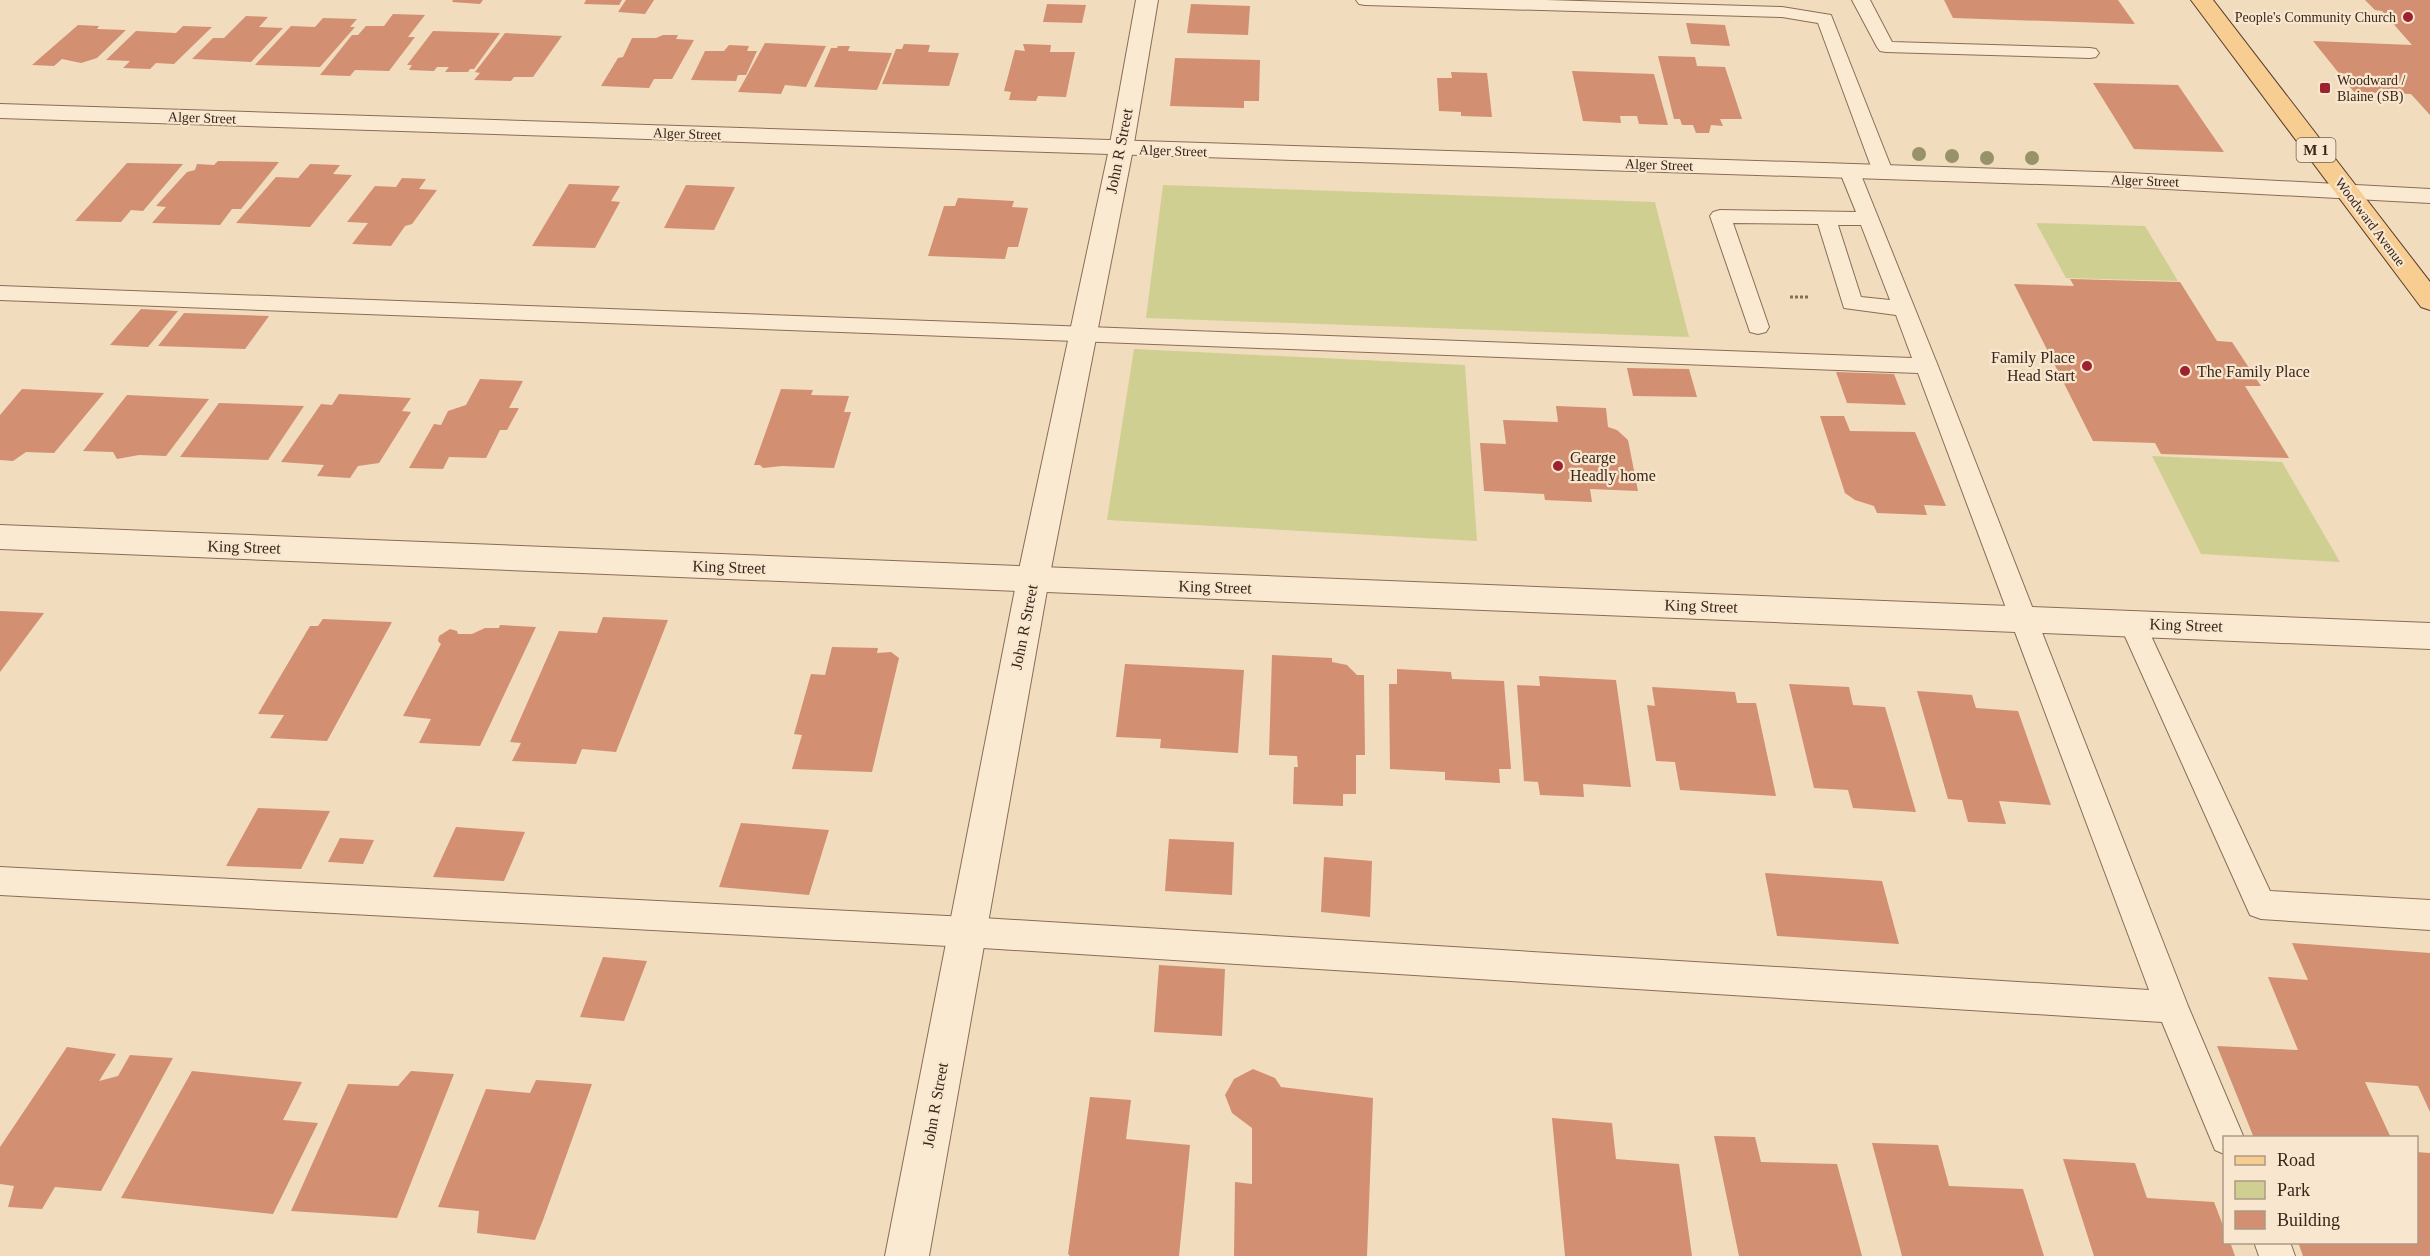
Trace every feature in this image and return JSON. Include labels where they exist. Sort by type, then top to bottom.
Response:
[{"type":"main road","name":"Woodward Avenue","points":[[2202,0],[2430,301]]},
{"type":"street","name":"John R Street","points":[[907,1256],[1033,579],[1120,149],[1147,0]]},
{"type":"street","name":"Alger Street","points":[[0,111],[1120,149],[1849,170],[2346,190],[2430,196]]},
{"type":"street","name":"King Street","points":[[0,537],[2430,636]]},
{"type":"lane","points":[[1365,0],[1782,12],[1825,19],[1883,172]]},
{"type":"lane","points":[[1861,0],[1886,47],[2090,53]]},
{"type":"lane","points":[[1849,170],[1927,366],[2172,1007],[2227,1136]]},
{"type":"lane","points":[[1758,327],[1720,216],[1868,219]]},
{"type":"lane","points":[[1826,218],[1852,303],[1905,309]]},
{"type":"lane","points":[[0,293],[1927,366]]},
{"type":"lane","points":[[2132,623],[2261,905],[2430,915]]},
{"type":"lane","points":[[0,882],[967,932],[2172,1007]]},
{"type":"path","points":[[1787,296],[1818,298]]},
{"type":"green space","points":[[1163,185],[1655,202],[1689,337],[1146,318]]},
{"type":"green space","points":[[2036,223],[2145,226],[2178,281],[2066,278]]},
{"type":"green space","points":[[1134,349],[1465,365],[1477,541],[1107,520]]},
{"type":"green space","points":[[2152,456],[2282,462],[2340,562],[2201,554]]},
{"type":"building","points":[[453,0],[483,0],[480,4],[452,2]]},
{"type":"building","points":[[586,0],[622,0],[619,5],[584,4]]},
{"type":"building","points":[[626,0],[654,0],[645,14],[618,12]]},
{"type":"building","points":[[1944,0],[2118,0],[2135,24],[1953,18]]},
{"type":"building","points":[[2365,0],[2430,0],[2430,115],[2411,94],[2354,92],[2313,41],[2412,45],[2382,11],[2375,10]]},
{"type":"building","points":[[1047,4],[1086,5],[1082,23],[1043,22]]},
{"type":"building","points":[[1191,4],[1250,6],[1248,35],[1187,33]]},
{"type":"building","points":[[393,14],[425,15],[408,37],[415,37],[389,71],[355,70],[350,76],[320,75],[352,35],[358,35],[366,26],[384,26]]},
{"type":"building","points":[[246,16],[268,17],[259,27],[283,28],[251,62],[192,59],[213,38],[224,38]]},
{"type":"building","points":[[323,18],[357,19],[350,27],[355,27],[320,67],[255,65],[291,26],[315,27]]},
{"type":"building","points":[[1686,23],[1725,25],[1730,46],[1691,44]]},
{"type":"building","points":[[78,25],[99,26],[97,29],[126,30],[97,58],[81,63],[62,59],[54,66],[32,65]]},
{"type":"building","points":[[183,26],[212,27],[174,64],[156,63],[150,69],[123,68],[130,61],[106,60],[136,31],[176,33]]},
{"type":"building","points":[[433,31],[500,33],[474,69],[468,72],[445,72],[449,67],[437,67],[434,71],[409,70],[412,65],[407,65]]},
{"type":"building","points":[[505,33],[562,36],[533,77],[514,77],[511,81],[474,80],[480,73],[475,72]]},
{"type":"building","points":[[663,35],[678,35],[676,39],[694,40],[672,79],[654,79],[649,88],[601,86],[618,58],[623,57],[632,38],[656,38]]},
{"type":"building","points":[[765,43],[826,46],[806,87],[785,85],[781,94],[738,92]]},
{"type":"building","points":[[904,44],[930,45],[928,52],[959,53],[949,86],[882,84],[896,49],[902,49]]},
{"type":"building","points":[[1023,44],[1051,45],[1050,52],[1075,52],[1066,97],[1038,96],[1036,101],[1009,100],[1011,92],[1004,91],[1015,50],[1025,51]]},
{"type":"building","points":[[729,45],[749,46],[747,51],[757,51],[746,75],[738,75],[736,81],[691,80],[705,51],[724,51]]},
{"type":"building","points":[[850,46],[848,51],[892,53],[877,90],[814,87],[831,48]]},
{"type":"building","points":[[1658,56],[1695,57],[1697,66],[1725,67],[1742,119],[1720,119],[1723,126],[1711,125],[1709,133],[1696,133],[1693,125],[1682,125],[1680,119],[1674,119]]},
{"type":"building","points":[[1175,58],[1260,60],[1259,101],[1244,101],[1244,108],[1170,106]]},
{"type":"building","points":[[1572,71],[1654,74],[1668,125],[1639,124],[1637,116],[1620,116],[1621,123],[1583,121]]},
{"type":"building","points":[[1451,72],[1487,73],[1492,117],[1461,116],[1461,112],[1439,111],[1437,78],[1452,78]]},
{"type":"building","points":[[2093,83],[2178,85],[2224,152],[2134,149]]},
{"type":"building","points":[[218,161],[279,162],[241,209],[232,209],[220,225],[152,223],[166,207],[156,206],[187,172],[195,170],[197,164],[214,165]]},
{"type":"building","points":[[127,163],[183,164],[143,211],[131,210],[121,222],[75,221]]},
{"type":"building","points":[[310,164],[340,165],[333,174],[352,175],[310,227],[236,223],[276,177],[298,178]]},
{"type":"building","points":[[402,178],[426,179],[419,189],[437,190],[412,224],[405,226],[391,246],[352,244],[368,223],[347,222],[375,186],[396,187]]},
{"type":"building","points":[[569,184],[620,186],[611,201],[620,202],[595,248],[532,246]]},
{"type":"building","points":[[686,185],[735,187],[714,230],[664,228]]},
{"type":"building","points":[[958,198],[1014,201],[1012,207],[1028,208],[1018,247],[1008,247],[1005,259],[928,256],[944,206],[955,206]]},
{"type":"building","points":[[2070,279],[2180,282],[2217,341],[2232,342],[2261,386],[2245,386],[2289,458],[2161,454],[2155,443],[2093,441],[2014,284],[2074,286]]},
{"type":"building","points":[[141,309],[178,311],[148,347],[110,345]]},
{"type":"building","points":[[184,313],[269,316],[245,349],[158,346]]},
{"type":"building","points":[[1627,368],[1689,369],[1697,397],[1633,396]]},
{"type":"building","points":[[1836,372],[1894,374],[1906,405],[1847,403]]},
{"type":"building","points":[[480,379],[523,381],[509,408],[519,408],[507,430],[500,430],[486,458],[449,457],[443,469],[409,468],[434,424],[441,425],[448,411],[466,405]]},
{"type":"building","points":[[22,389],[104,393],[54,453],[26,452],[13,461],[0,460],[0,415]]},
{"type":"building","points":[[781,389],[813,390],[811,395],[849,396],[844,412],[851,412],[834,468],[782,466],[763,468],[760,465],[754,465]]},
{"type":"building","points":[[339,394],[411,398],[402,411],[411,412],[379,463],[358,466],[350,478],[317,476],[324,465],[281,462],[321,404],[332,405]]},
{"type":"building","points":[[127,395],[209,399],[166,456],[139,455],[117,459],[113,452],[83,451]]},
{"type":"building","points":[[219,403],[304,406],[268,460],[180,457]]},
{"type":"building","name":"Gearge Headly home","points":[[1556,406],[1606,408],[1608,427],[1617,430],[1628,440],[1638,491],[1590,489],[1592,502],[1545,500],[1544,494],[1484,491],[1480,443],[1506,444],[1503,420],[1558,422]]},
{"type":"building","points":[[1820,416],[1844,416],[1850,431],[1915,432],[1946,506],[1924,505],[1927,515],[1877,513],[1874,506],[1855,500],[1845,493]]},
{"type":"building","points":[[0,611],[44,613],[0,672]]},
{"type":"building","points":[[603,617],[668,620],[616,752],[582,749],[576,764],[512,761],[521,743],[510,742],[559,631],[597,633]]},
{"type":"building","points":[[323,619],[392,622],[327,741],[270,738],[284,715],[258,714],[310,626],[318,626]]},
{"type":"building","points":[[500,625],[536,627],[480,746],[419,743],[431,719],[403,716],[441,644],[438,641],[439,636],[450,629],[457,631],[458,634],[472,634],[485,628],[499,628]]},
{"type":"building","points":[[832,647],[878,648],[877,653],[891,652],[899,658],[872,772],[792,769],[802,735],[794,734],[811,674],[825,675]]},
{"type":"building","points":[[1272,655],[1332,658],[1332,662],[1347,665],[1357,675],[1364,675],[1365,755],[1356,755],[1356,794],[1343,794],[1343,806],[1293,804],[1294,767],[1298,767],[1297,756],[1269,755]]},
{"type":"building","points":[[1125,664],[1244,670],[1238,753],[1160,748],[1161,739],[1116,737]]},
{"type":"building","points":[[1397,669],[1451,672],[1452,679],[1504,681],[1511,769],[1499,769],[1500,783],[1445,780],[1445,772],[1390,769],[1389,684],[1397,684]]},
{"type":"building","points":[[1539,676],[1616,680],[1631,787],[1583,784],[1584,797],[1540,795],[1538,782],[1524,781],[1517,685],[1540,686]]},
{"type":"building","points":[[1789,684],[1849,687],[1853,705],[1885,707],[1916,812],[1853,808],[1848,790],[1814,788]]},
{"type":"building","points":[[1652,687],[1735,692],[1737,703],[1756,703],[1776,796],[1680,790],[1675,762],[1656,761],[1647,705],[1655,706]]},
{"type":"building","points":[[1917,691],[1972,695],[1976,708],[2018,711],[2051,805],[1999,801],[2006,824],[1968,822],[1962,800],[1948,799]]},
{"type":"building","points":[[258,808],[330,811],[301,869],[226,866]]},
{"type":"building","points":[[741,823],[829,830],[809,895],[719,887]]},
{"type":"building","points":[[456,827],[525,832],[504,881],[433,877]]},
{"type":"building","points":[[340,838],[374,840],[363,864],[328,862]]},
{"type":"building","points":[[1169,839],[1234,842],[1232,895],[1165,891]]},
{"type":"building","points":[[1324,857],[1372,861],[1370,917],[1321,912]]},
{"type":"building","points":[[1765,873],[1882,881],[1899,944],[1777,936]]},
{"type":"building","points":[[2292,943],[2430,953],[2430,1112],[2418,1086],[2365,1082],[2390,1136],[2253,1136],[2217,1046],[2298,1050],[2268,977],[2308,980]]},
{"type":"building","points":[[603,957],[647,961],[624,1021],[580,1017]]},
{"type":"building","points":[[1159,965],[1225,969],[1222,1036],[1154,1032]]},
{"type":"building","points":[[67,1047],[116,1054],[99,1081],[118,1076],[130,1055],[173,1058],[101,1191],[55,1187],[42,1209],[8,1207],[14,1186],[0,1184],[0,1147]]},
{"type":"building","points":[[1253,1069],[1275,1078],[1281,1087],[1373,1098],[1367,1256],[1234,1256],[1235,1182],[1252,1184],[1252,1128],[1232,1113],[1225,1095],[1234,1079]]},
{"type":"building","points":[[192,1071],[302,1082],[283,1120],[318,1123],[273,1214],[121,1198]]},
{"type":"building","points":[[411,1071],[454,1074],[397,1218],[291,1211],[348,1084],[398,1086]]},
{"type":"building","points":[[536,1080],[592,1084],[543,1220],[535,1240],[477,1233],[479,1211],[438,1207],[486,1089],[530,1093]]},
{"type":"building","points":[[1090,1097],[1131,1100],[1126,1139],[1190,1145],[1179,1256],[1070,1256],[1068,1254]]},
{"type":"building","points":[[1552,1118],[1612,1123],[1616,1159],[1679,1164],[1692,1256],[1565,1256]]},
{"type":"building","points":[[1714,1136],[1755,1137],[1761,1162],[1837,1164],[1862,1256],[1739,1256]]},
{"type":"building","points":[[1872,1143],[1938,1145],[1949,1186],[2023,1189],[2044,1256],[1902,1256]]},
{"type":"building","points":[[2418,1152],[2430,1153],[2430,1256],[2303,1256],[2299,1244],[2418,1244]]},
{"type":"building","points":[[2063,1159],[2135,1163],[2147,1198],[2214,1202],[2223,1225],[2223,1244],[2231,1244],[2235,1256],[2094,1256]]},
{"type":"place","name":"People's Community Church","points":[[2408,17]]},
{"type":"place","name":"Woodward / Blaine (SB)","points":[[2325,88]]},
{"type":"place","name":"Family Place Head Start","points":[[2087,366]]},
{"type":"place","name":"The Family Place","points":[[2185,371]]},
{"type":"place","name":"Gearge Headly home","points":[[1558,466]]}]
